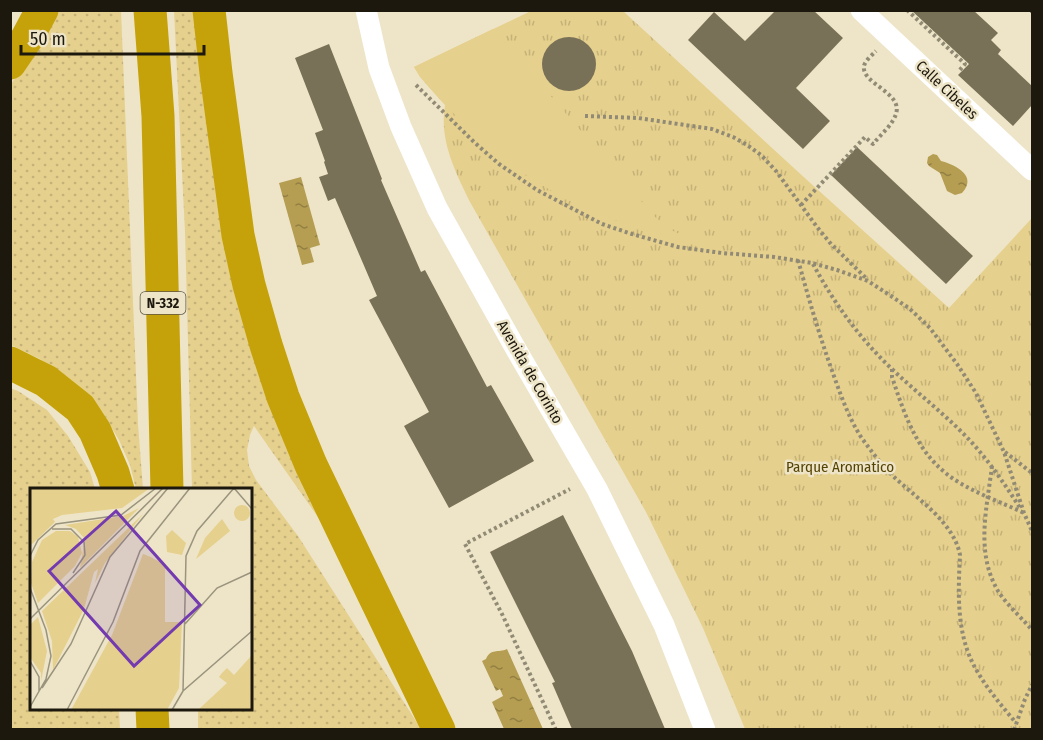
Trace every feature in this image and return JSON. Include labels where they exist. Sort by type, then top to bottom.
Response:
[{"type":"highway","points":[[10,63],[42,10]]},
{"type":"highway","name":"N-332","points":[[150,10],[158,116],[167,488]]},
{"type":"highway","points":[[209,10],[238,235],[269,356],[311,465],[439,729]]},
{"type":"highway","points":[[10,363],[46,381],[80,408],[95,431],[118,488]]},
{"type":"highway","points":[[153,710],[153,729]]},
{"type":"highway","points":[[172,710],[173,729]]},
{"type":"street","name":"Avenida de Corinto","points":[[366,10],[379,68],[401,127],[437,208],[597,489],[664,626],[705,729]]},
{"type":"street","name":"Calle Cibeles","points":[[861,10],[1032,170]]},
{"type":"path","points":[[1032,10],[1032,15]]},
{"type":"path","points":[[801,205],[865,137],[873,144],[893,120],[896,113],[895,103],[868,77],[865,70],[866,63],[880,47]]},
{"type":"path","points":[[416,85],[499,164],[537,190],[602,224],[678,247],[798,260],[868,281]]},
{"type":"path","points":[[585,116],[638,118],[712,129],[733,137],[761,155],[776,171],[831,244],[868,281],[910,309],[940,341],[976,393],[1004,452],[1032,531]]},
{"type":"path","points":[[798,260],[816,325],[839,392],[860,434],[891,474],[940,519],[951,532],[959,547],[959,612],[963,640],[976,671],[1016,723]]},
{"type":"path","points":[[812,263],[843,313],[860,334],[892,369],[955,425],[992,466],[1024,513]]},
{"type":"path","points":[[892,369],[892,376],[908,422],[927,454],[956,480],[1024,513]]},
{"type":"path","points":[[1004,452],[1032,473]]},
{"type":"path","points":[[992,466],[984,525],[984,545],[990,573],[1003,597],[1032,630]]},
{"type":"path","points":[[556,729],[502,614],[465,544],[570,489]]},
{"type":"path","points":[[1014,729],[1032,685]]},
{"type":"green space","points":[[56,11],[121,11],[138,424],[143,488],[136,488],[130,465],[103,413],[78,387],[40,359],[11,345],[11,84],[37,46]]},
{"type":"green space","points":[[174,11],[196,11],[320,520],[254,426],[247,450],[249,466],[256,480],[298,536],[421,729],[198,729],[198,710],[252,710],[252,488],[192,488],[185,232]]},
{"type":"green space","name":"Parque Aromatico","points":[[531,11],[623,11],[949,308],[1032,218],[1032,729],[745,729],[703,628],[646,512],[464,190],[446,143],[445,105],[414,67]]},
{"type":"green space","points":[[493,29],[655,217],[673,231],[688,238],[687,240],[654,232],[591,211],[534,180],[481,140],[456,116],[414,67]]},
{"type":"green space","points":[[10,388],[47,410],[68,436],[90,472],[95,488],[30,488],[30,710],[119,710],[120,729],[11,729]]},
{"type":"water","points":[[933,154],[937,155],[941,161],[958,168],[966,176],[968,181],[962,193],[955,195],[947,191],[940,173],[927,163],[928,157]]},
{"type":"water","points":[[301,177],[320,245],[310,248],[314,262],[302,265],[279,183]]},
{"type":"water","points":[[507,649],[543,729],[504,729],[492,702],[503,696],[500,689],[496,691],[482,661],[492,652]]},
{"type":"building","points":[[776,10],[813,10],[843,38],[796,88],[830,121],[803,149],[688,40],[714,12],[745,41]]},
{"type":"building","points":[[911,10],[973,10],[998,33],[991,40],[1001,50],[998,54],[1032,86],[1032,105],[1013,126],[958,75],[969,64]]},
{"type":"building","points":[[569,37],[579,39],[588,45],[594,54],[596,64],[594,74],[588,83],[579,89],[569,91],[559,89],[550,83],[544,74],[542,64],[544,54],[550,45],[559,39]]},
{"type":"building","points":[[329,44],[381,180],[421,272],[425,270],[487,387],[491,385],[534,461],[449,508],[404,426],[429,412],[369,300],[377,296],[335,198],[328,201],[319,177],[328,174],[315,133],[323,130],[295,58]]},
{"type":"building","points":[[857,147],[973,256],[946,284],[831,175]]},
{"type":"building","points":[[563,515],[632,651],[665,729],[572,729],[552,683],[555,682],[490,552]]}]
